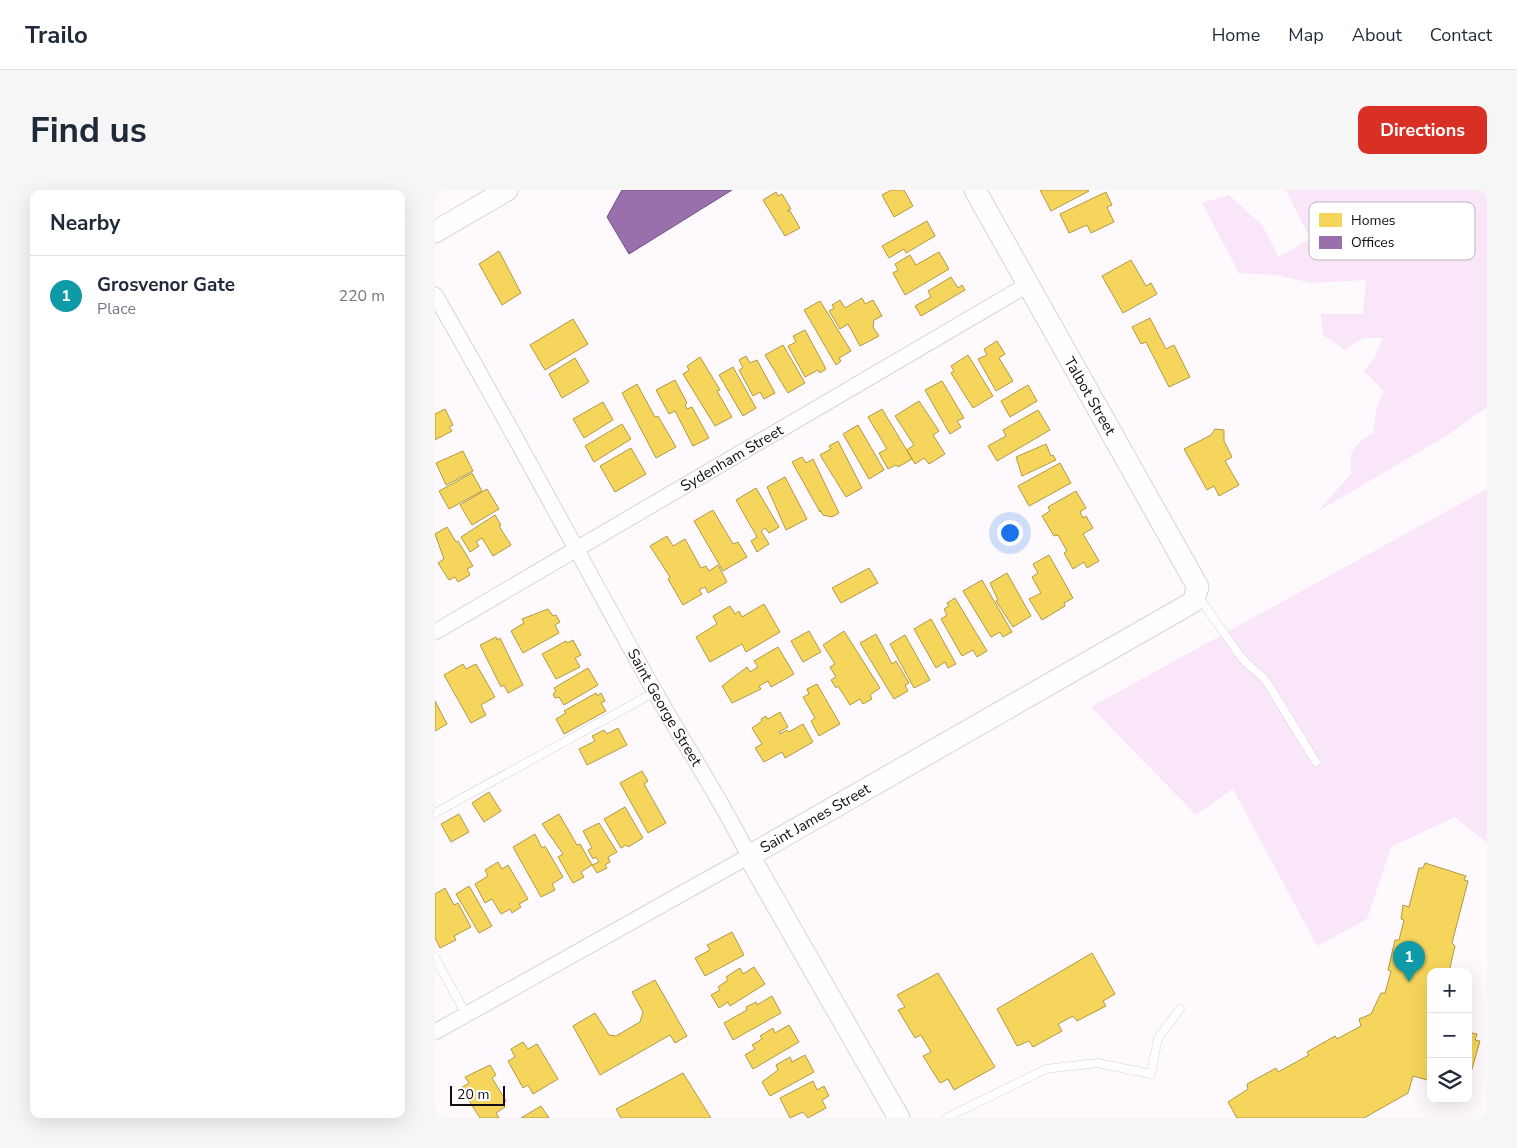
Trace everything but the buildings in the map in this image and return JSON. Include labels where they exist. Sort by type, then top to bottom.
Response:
[{"type":"street","points":[[435,232],[507,190]]},
{"type":"street","name":"Talbot Street","points":[[975,190],[1198,587],[1195,598]]},
{"type":"street","name":"Sydenham Street","points":[[435,632],[579,550],[1027,285]]},
{"type":"street","name":"Saint George Street","points":[[435,295],[579,550],[655,692],[735,826],[749,856],[899,1118]]},
{"type":"street","name":"Saint James Street","points":[[435,1032],[749,856],[1195,598]]},
{"type":"lane","points":[[1195,598],[1247,665],[1258,671],[1266,681],[1316,762]]},
{"type":"lane","points":[[435,813],[655,692]]},
{"type":"lane","points":[[435,958],[466,1014]]},
{"type":"lane","points":[[946,1118],[1046,1069],[1097,1063],[1151,1074],[1158,1038],[1180,1009]]},
{"type":"shaded area","points":[[1286,190],[1487,190],[1487,407],[1446,436],[1317,512],[1352,473],[1352,453],[1357,445],[1373,432],[1377,407],[1384,391],[1364,371],[1375,357],[1383,338],[1363,338],[1345,350],[1323,335],[1321,314],[1363,314],[1366,280],[1311,283],[1277,275],[1239,273],[1202,203],[1229,195],[1262,225],[1279,257],[1309,240],[1309,260],[1475,260],[1475,202],[1309,202],[1309,237]]},
{"type":"shaded area","points":[[1487,489],[1487,843],[1455,817],[1391,847],[1367,919],[1317,946],[1233,789],[1196,815],[1091,707]]},
{"type":"place","name":"Grosvenor Gate","points":[[1409,982]]}]
